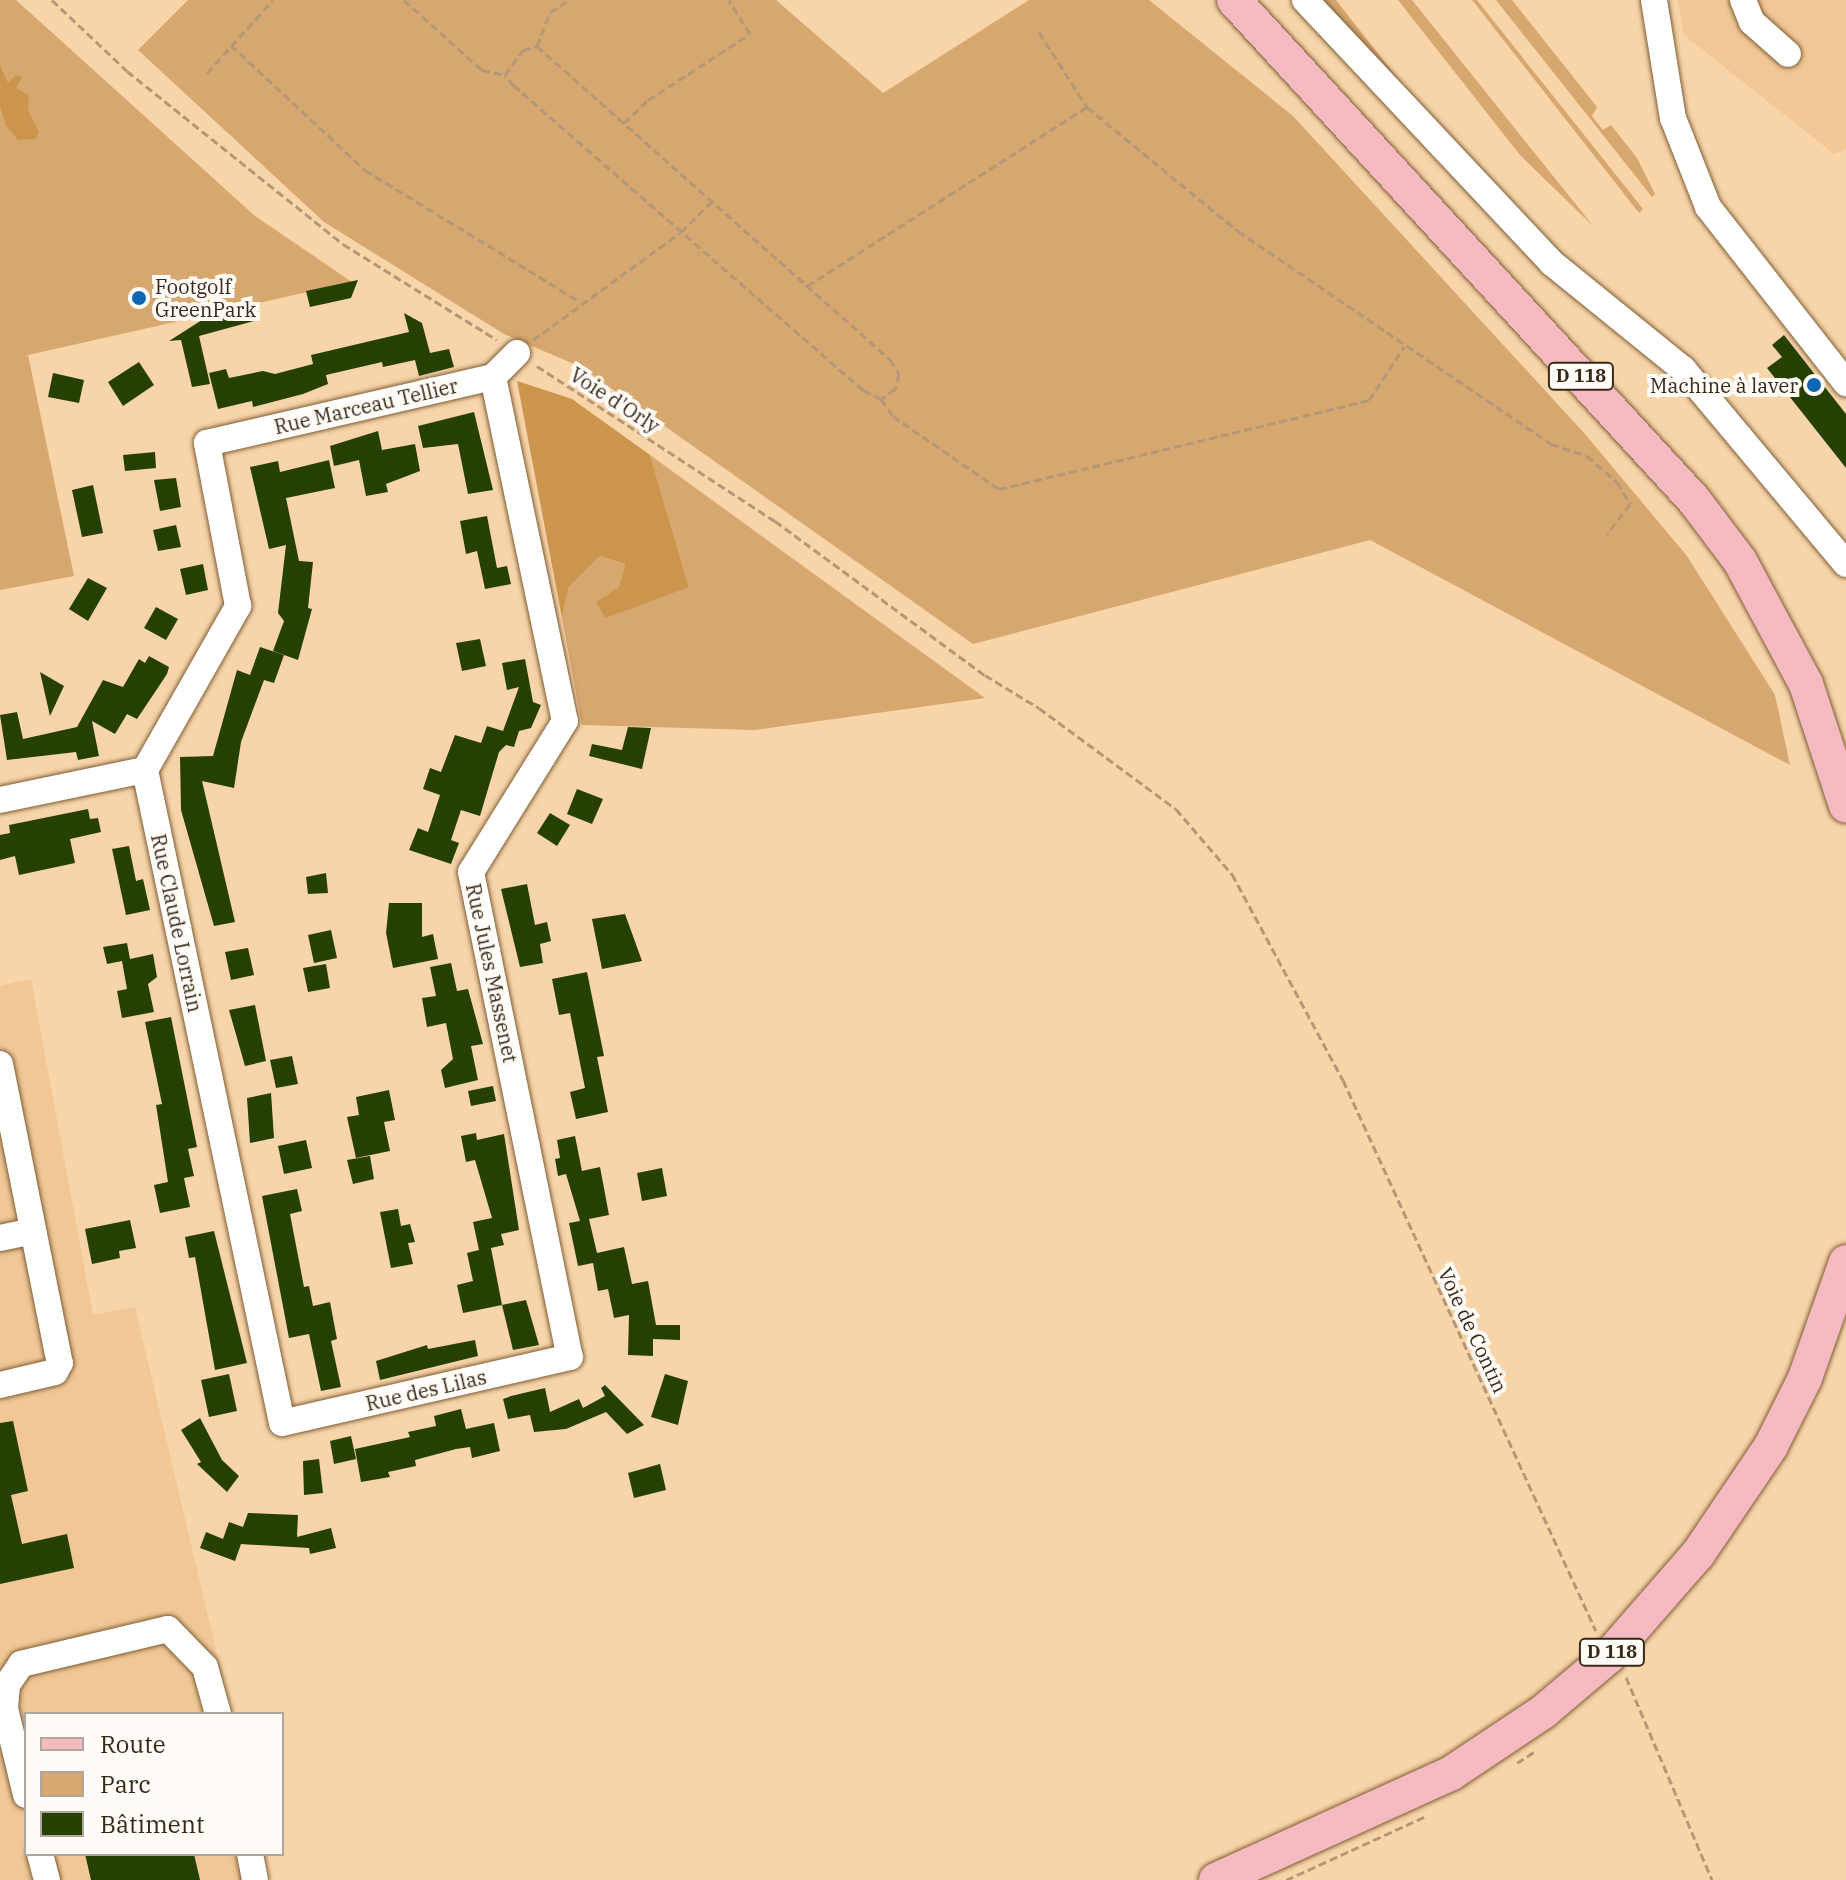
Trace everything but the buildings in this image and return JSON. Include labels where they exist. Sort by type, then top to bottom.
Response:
[{"type":"main road","name":"D 118","points":[[1234,0],[1694,500],[1740,561],[1806,684],[1846,806]]},
{"type":"main road","name":"D 118","points":[[1216,1880],[1450,1774],[1616,1666],[1698,1554],[1771,1446],[1805,1378],[1846,1262]]},
{"type":"street","points":[[1305,0],[1552,263],[1683,369],[1846,564]]},
{"type":"street","points":[[1654,0],[1673,118],[1708,207],[1846,383]]},
{"type":"street","points":[[1743,0],[1752,22],[1788,54]]},
{"type":"street","points":[[493,377],[517,353]]},
{"type":"street","name":"Rue Marceau Tellier","points":[[145,770],[238,606],[207,443],[493,377]]},
{"type":"street","name":"Rue Jules Massenet","points":[[493,377],[565,721],[471,872],[570,1357]]},
{"type":"street","points":[[0,800],[145,770]]},
{"type":"street","name":"Rue Claude Lorrain","points":[[145,770],[282,1423]]},
{"type":"street","points":[[0,1064],[60,1363],[55,1372],[0,1385]]},
{"type":"street","points":[[0,1238],[33,1231]]},
{"type":"street","name":"Rue des Lilas","points":[[282,1423],[570,1357]]},
{"type":"street","points":[[24,1787],[5,1708],[7,1685],[21,1664],[168,1629],[205,1667],[217,1712]]},
{"type":"street","points":[[41,1856],[47,1880]]},
{"type":"street","points":[[250,1856],[255,1880]]},
{"type":"path","name":"Voie d'Orly","points":[[52,0],[127,71],[343,244],[775,521],[1176,809]]},
{"type":"path","points":[[207,73],[273,0]]},
{"type":"path","points":[[404,0],[482,70],[505,75],[863,390],[881,399],[893,416],[999,489],[1369,400],[1404,347]]},
{"type":"path","points":[[537,46],[550,12],[569,0]]},
{"type":"path","points":[[624,123],[648,100],[750,34],[729,0]]},
{"type":"path","points":[[1039,32],[1087,107],[1238,231],[1404,347],[1551,444],[1587,456],[1617,482],[1630,504],[1607,534]]},
{"type":"path","points":[[231,45],[365,170],[579,301]]},
{"type":"path","points":[[505,75],[523,50],[537,46]]},
{"type":"path","points":[[537,46],[890,359],[899,374],[895,389],[881,399]]},
{"type":"path","points":[[807,286],[1087,107]]},
{"type":"path","points":[[517,353],[579,301],[681,232],[712,201]]},
{"type":"path","name":"Voie de Contin","points":[[1176,809],[1232,874],[1343,1080],[1616,1666],[1712,1880]]},
{"type":"shaded area","points":[[1678,0],[1846,0],[1846,149],[1834,154],[1684,35]]},
{"type":"shaded area","points":[[0,65],[8,83],[16,75],[22,77],[16,88],[29,95],[28,110],[39,132],[36,139],[18,140],[6,125],[0,106]]},
{"type":"shaded area","points":[[517,381],[572,399],[650,455],[689,587],[605,618],[596,602],[619,587],[625,564],[600,556],[569,587],[562,618]]},
{"type":"shaded area","points":[[31,979],[93,1315],[135,1307],[231,1712],[24,1712],[24,1856],[262,1856],[268,1880],[0,1880],[0,986]]},
{"type":"green space","name":"Footgolf GreenPark","points":[[0,0],[16,0],[255,216],[352,282],[28,355],[74,576],[0,590]]},
{"type":"green space","points":[[188,0],[776,0],[883,93],[1029,0],[1149,0],[1293,116],[1585,434],[1687,556],[1775,695],[1790,765],[1370,540],[973,644],[581,367],[504,334],[324,222],[138,50]]},
{"type":"green space","points":[[1315,0],[1336,0],[1416,102]]},
{"type":"green space","points":[[1398,0],[1412,0],[1594,227],[1520,155]]},
{"type":"green space","points":[[1472,0],[1477,0],[1643,209],[1639,213]]},
{"type":"green space","points":[[1496,0],[1512,0],[1597,107],[1592,116],[1603,130],[1611,125],[1637,158],[1655,194],[1652,197]]},
{"type":"green space","points":[[650,455],[985,698],[755,730],[582,725],[562,618],[569,587],[600,556],[625,564],[619,587],[689,587]]},
{"type":"place","name":"Footgolf GreenPark","points":[[139,298]]},
{"type":"place","name":"Machine à laver","points":[[1814,385]]}]
